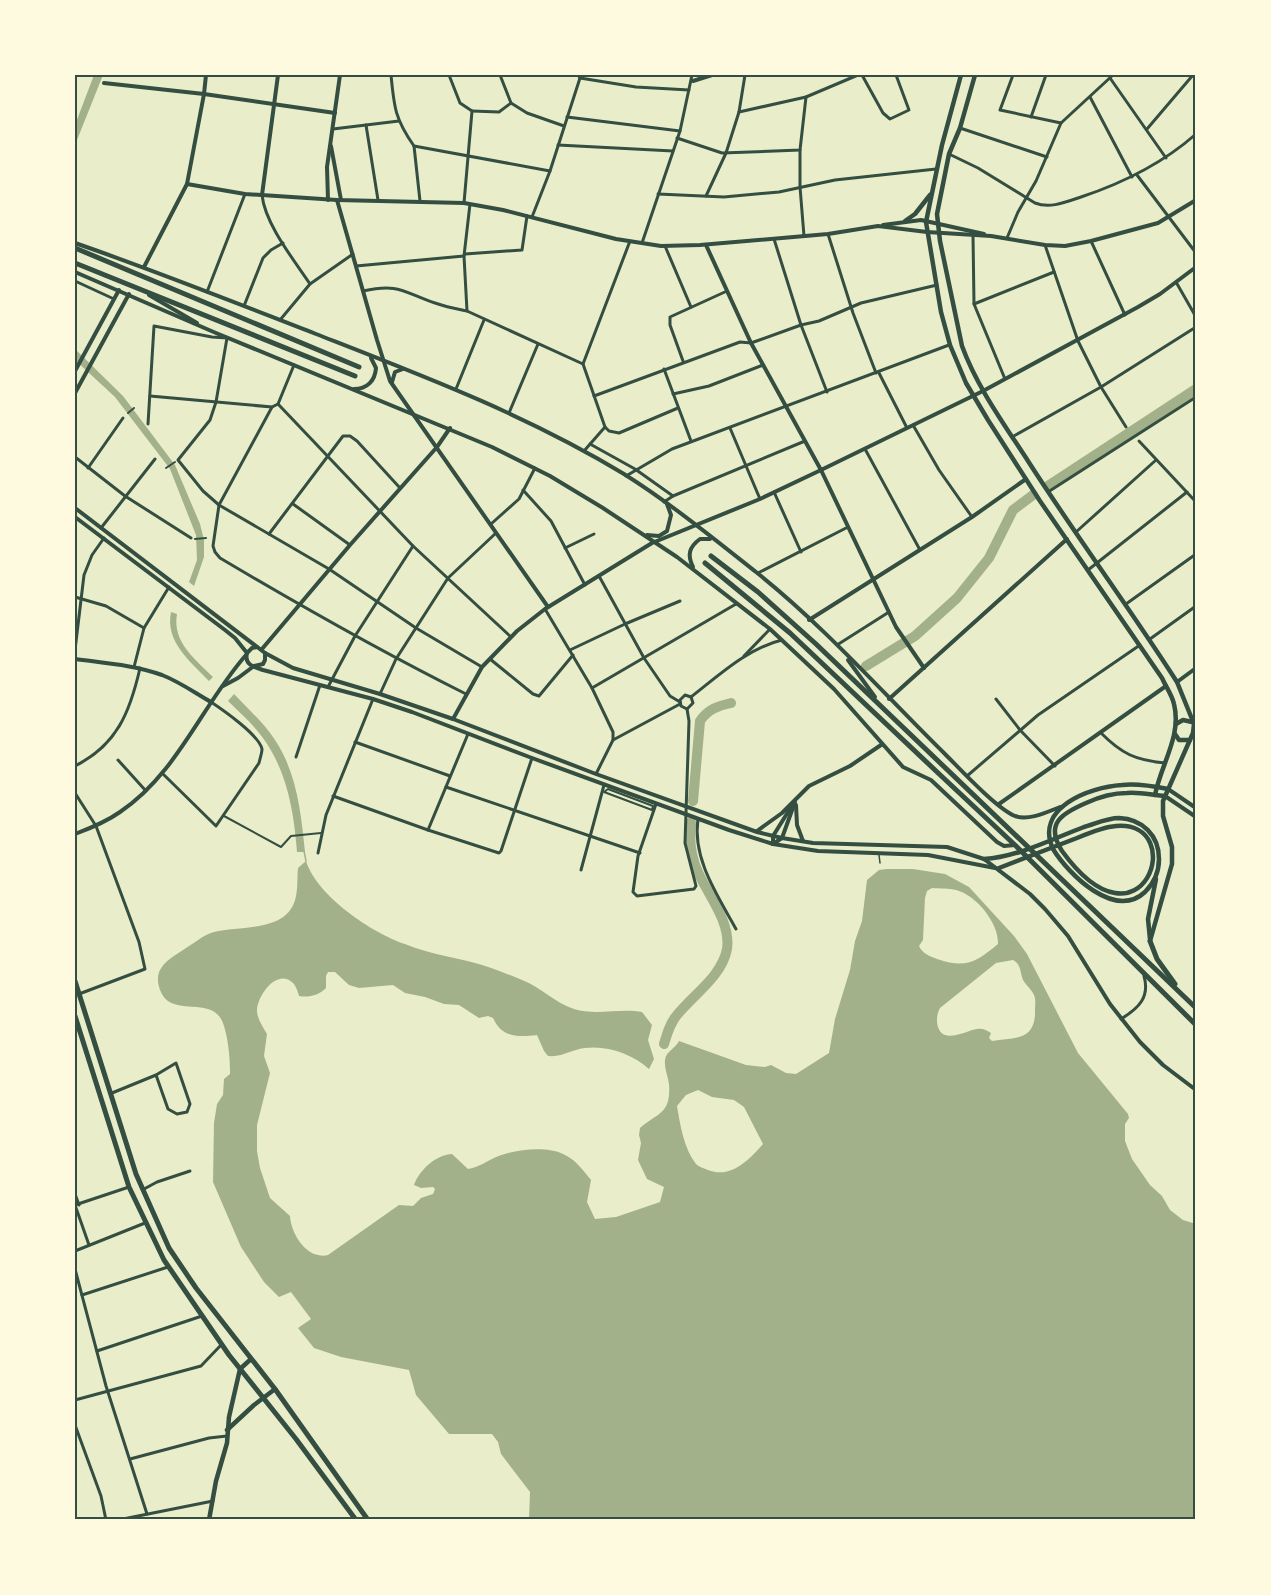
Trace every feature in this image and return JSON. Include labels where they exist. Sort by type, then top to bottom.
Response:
[{"type":"highway","points":[[75,248],[359,367]]},
{"type":"highway","points":[[75,263],[355,376]]},
{"type":"highway","points":[[711,556],[758,592],[880,705],[1196,1008]]},
{"type":"highway","points":[[705,563],[789,633],[1015,846],[1196,1025]]},
{"type":"highway","points":[[1150,941],[1157,959],[1183,995]]},
{"type":"highway","points":[[75,981],[133,1165],[142,1190],[175,1259],[275,1389],[368,1520]]},
{"type":"highway","points":[[75,1016],[129,1187],[145,1224],[168,1267],[222,1345],[356,1520]]},
{"type":"main road","points":[[961,75],[936,169],[926,222],[943,319],[950,345],[973,395],[1026,479],[1140,645],[1174,703],[1176,724],[1174,735],[1155,795]]},
{"type":"main road","points":[[975,75],[960,128],[949,154],[938,205],[939,233],[958,333],[967,361],[1012,437],[1177,682],[1194,724],[1195,732],[1165,796],[1162,810],[1171,841],[1172,864],[1150,941]]},
{"type":"main road","points":[[905,221],[915,214],[932,193]]},
{"type":"main road","points":[[1176,724],[1186,720],[1194,724]]},
{"type":"main road","points":[[1174,735],[1182,741],[1190,740]]},
{"type":"main road","points":[[1156,875],[1150,886],[1140,895],[1121,901],[1108,898],[1082,882],[1051,844],[1049,833],[1051,822],[1060,807],[1108,786],[1133,784],[1168,789]]},
{"type":"main road","points":[[997,868],[1104,828],[1128,826],[1142,832],[1148,840],[1153,856],[1152,869],[1145,882],[1132,892],[1121,894],[1109,891],[1098,886],[1067,863],[1056,839],[1058,821],[1065,812],[1107,795],[1130,792],[1165,796]]},
{"type":"main road","points":[[984,859],[1000,858],[1105,820],[1118,818],[1132,820],[1143,825],[1154,836],[1159,855],[1148,918],[1150,941]]},
{"type":"main road","points":[[209,1520],[240,1369],[251,1359]]},
{"type":"main road","points":[[227,1430],[275,1389]]},
{"type":"street","points":[[144,267],[187,184],[206,75]]},
{"type":"street","points":[[278,75],[262,195],[266,210],[310,284]]},
{"type":"street","points":[[328,200],[327,167],[340,75]]},
{"type":"street","points":[[391,75],[395,112],[414,146],[420,201]]},
{"type":"street","points":[[449,75],[460,104],[472,111],[499,112],[511,103]]},
{"type":"street","points":[[500,75],[511,103],[527,113],[564,126]]},
{"type":"street","points":[[642,243],[680,131],[693,81],[692,75]]},
{"type":"street","points":[[693,81],[712,75]]},
{"type":"street","points":[[706,196],[726,153],[739,112],[745,75]]},
{"type":"street","points":[[739,112],[806,97],[846,77],[860,75],[883,113],[890,119],[909,111],[896,75]]},
{"type":"street","points":[[1012,75],[1000,110],[1062,123]]},
{"type":"street","points":[[1031,117],[1046,75]]},
{"type":"street","points":[[1147,129],[1193,75]]},
{"type":"street","points":[[356,266],[522,250],[530,217],[550,171],[579,76],[636,87],[689,90]]},
{"type":"street","points":[[1007,238],[1062,123],[1112,76],[1166,158]]},
{"type":"street","points":[[104,83],[204,94],[335,113]]},
{"type":"street","points":[[804,236],[800,150],[806,97]]},
{"type":"street","points":[[1090,97],[1132,177]]},
{"type":"street","points":[[467,311],[464,255],[472,111]]},
{"type":"street","points":[[567,117],[680,131]]},
{"type":"street","points":[[333,129],[399,121]]},
{"type":"street","points":[[366,125],[378,202]]},
{"type":"street","points":[[960,128],[1047,157]]},
{"type":"street","points":[[949,154],[978,168],[1039,205],[1052,205],[1092,194],[1137,175],[1166,158],[1196,134]]},
{"type":"street","points":[[677,138],[726,153],[800,150]]},
{"type":"street","points":[[331,145],[339,200],[352,254],[383,361],[393,386],[491,524],[547,608],[592,688],[613,732],[613,740],[596,774]]},
{"type":"street","points":[[558,145],[673,151]]},
{"type":"street","points":[[414,146],[550,171]]},
{"type":"street","points":[[658,194],[724,197],[779,192],[835,180],[936,169]]},
{"type":"street","points":[[1137,175],[1196,253]]},
{"type":"street","points":[[187,184],[245,194],[328,200],[467,203],[630,241],[664,246],[828,234],[921,220],[991,236]]},
{"type":"street","points":[[207,292],[245,194]]},
{"type":"street","points":[[878,226],[991,236],[1065,246],[1158,223],[1196,200]]},
{"type":"street","points":[[828,234],[851,307],[878,373],[907,428]]},
{"type":"street","points":[[973,235],[974,304],[1005,379]]},
{"type":"street","points":[[774,239],[801,325],[827,392]]},
{"type":"street","points":[[630,241],[583,364],[605,427],[609,431],[619,433],[678,408]]},
{"type":"street","points":[[1091,241],[1125,315]]},
{"type":"street","points":[[75,243],[144,267],[456,389],[584,451],[665,503],[758,573],[838,647],[967,776],[1006,811],[1022,818],[1033,817],[1060,807]]},
{"type":"street","points":[[244,306],[263,258],[284,243]]},
{"type":"street","points":[[706,244],[751,343],[821,470],[889,612],[905,642],[924,668]]},
{"type":"street","points":[[1045,245],[1078,341],[1101,387],[1126,427]]},
{"type":"street","points":[[664,246],[692,308]]},
{"type":"street","points":[[280,320],[310,284],[352,254]]},
{"type":"street","points":[[453,719],[489,658],[547,608],[599,576],[655,542],[760,499],[983,391],[1125,315],[1196,267]]},
{"type":"street","points":[[75,272],[227,338],[450,428],[534,468],[636,529],[738,602],[770,629],[834,688],[881,745],[903,767],[931,780],[997,842],[1004,846],[1015,846]]},
{"type":"street","points":[[974,304],[1054,272]]},
{"type":"street","points":[[75,281],[114,299]]},
{"type":"street","points":[[1176,282],[1196,317]]},
{"type":"street","points":[[594,396],[740,342],[751,343],[819,321],[851,307],[938,285]]},
{"type":"street","points":[[132,286],[216,333]]},
{"type":"street","points":[[363,291],[382,287],[406,290],[435,303],[467,311],[583,364]]},
{"type":"street","points":[[75,371],[119,290]]},
{"type":"street","points":[[683,362],[669,321],[673,315],[727,291]]},
{"type":"street","points":[[75,393],[129,294]]},
{"type":"street","points":[[456,389],[484,320]]},
{"type":"street","points":[[148,424],[154,326],[227,338]]},
{"type":"street","points":[[1012,437],[1101,387],[1196,327]]},
{"type":"street","points":[[227,338],[216,402],[210,420],[178,460],[203,491],[219,505],[329,569],[482,667]]},
{"type":"street","points":[[366,354],[375,351],[377,340]]},
{"type":"street","points":[[509,413],[537,344]]},
{"type":"street","points":[[626,476],[672,449],[691,441],[786,408],[950,345]]},
{"type":"street","points":[[86,351],[95,358]]},
{"type":"street","points":[[351,388],[364,388],[375,375],[375,363],[366,354]]},
{"type":"street","points":[[150,396],[272,407],[278,404],[294,365]]},
{"type":"street","points":[[673,394],[709,386],[763,366]]},
{"type":"street","points":[[393,386],[392,379],[395,372],[401,369],[406,370]]},
{"type":"street","points":[[664,369],[691,441]]},
{"type":"street","points":[[75,376],[83,379]]},
{"type":"street","points":[[1048,492],[1196,397]]},
{"type":"street","points":[[278,404],[379,512],[511,637]]},
{"type":"street","points":[[272,407],[219,505],[213,546],[215,552],[220,558],[300,605],[396,659],[466,694]]},
{"type":"street","points":[[128,413],[134,408]]},
{"type":"street","points":[[88,468],[123,418]]},
{"type":"street","points":[[912,425],[939,470],[972,517]]},
{"type":"street","points":[[584,451],[605,427]]},
{"type":"street","points":[[261,650],[350,544],[437,447],[450,428]]},
{"type":"street","points":[[730,428],[760,499]]},
{"type":"street","points":[[269,534],[341,438],[346,435],[357,441],[400,488]]},
{"type":"street","points":[[665,503],[673,496],[805,441]]},
{"type":"street","points":[[1138,441],[1196,501]]},
{"type":"street","points":[[590,444],[635,469],[673,496]]},
{"type":"street","points":[[864,448],[921,550]]},
{"type":"street","points":[[75,458],[125,496],[193,539],[206,538]]},
{"type":"street","points":[[101,528],[155,459]]},
{"type":"street","points":[[1076,532],[1156,460]]},
{"type":"street","points":[[166,468],[175,462]]},
{"type":"street","points":[[491,524],[519,499],[534,468]]},
{"type":"street","points":[[809,620],[972,517],[1026,479]]},
{"type":"street","points":[[523,490],[551,521],[585,585]]},
{"type":"street","points":[[774,492],[801,552]]},
{"type":"street","points":[[1089,570],[1187,492]]},
{"type":"street","points":[[292,503],[350,544]]},
{"type":"street","points":[[636,529],[654,536],[664,533],[670,521],[665,503]]},
{"type":"street","points":[[75,508],[261,650],[292,668],[453,719],[756,832],[804,842],[947,847],[984,859],[1037,900],[1058,923],[1121,1019],[1151,1055],[1196,1090]]},
{"type":"street","points":[[75,517],[235,638],[247,654],[248,662],[254,666],[373,699],[698,819],[771,843],[818,851],[928,855],[997,868]]},
{"type":"street","points":[[758,573],[848,527]]},
{"type":"street","points":[[380,694],[396,659],[448,578],[496,533]]},
{"type":"street","points":[[565,548],[594,534]]},
{"type":"street","points":[[75,650],[84,575],[104,538]]},
{"type":"street","points":[[694,570],[689,559],[692,548],[703,538],[716,542]]},
{"type":"street","points":[[889,699],[1067,539]]},
{"type":"street","points":[[328,687],[355,636],[413,546]]},
{"type":"street","points":[[1126,604],[1196,554]]},
{"type":"street","points":[[599,576],[644,658],[669,696],[687,709],[689,721],[685,843],[696,883],[694,888],[635,895],[634,881],[640,853],[656,803]]},
{"type":"street","points":[[134,667],[144,628],[169,587]]},
{"type":"street","points":[[75,597],[106,606],[144,628]]},
{"type":"street","points":[[570,650],[680,601]]},
{"type":"street","points":[[592,688],[738,602]]},
{"type":"street","points":[[1150,639],[1196,606]]},
{"type":"street","points":[[838,647],[889,612]]},
{"type":"street","points":[[691,697],[740,660],[770,629]]},
{"type":"street","points":[[740,660],[782,640]]},
{"type":"street","points":[[967,776],[1038,715],[1140,645]]},
{"type":"street","points":[[838,647],[880,705]]},
{"type":"street","points":[[75,834],[96,826],[119,813],[146,791],[162,773],[247,654],[252,648],[261,650]]},
{"type":"street","points":[[223,687],[254,666],[263,664],[265,660],[261,650]]},
{"type":"street","points":[[489,658],[533,694],[539,696],[573,655]]},
{"type":"street","points":[[75,659],[141,668],[167,677],[238,720],[260,744],[262,751],[259,763],[216,826],[162,773]]},
{"type":"street","points":[[75,766],[96,753],[117,730],[131,704],[141,668]]},
{"type":"street","points":[[1177,682],[1196,668]]},
{"type":"street","points":[[296,757],[320,685]]},
{"type":"street","points":[[999,804],[1166,686]]},
{"type":"street","points":[[613,740],[680,703],[685,695],[691,697]]},
{"type":"street","points":[[687,709],[692,705],[691,697]]},
{"type":"street","points":[[318,853],[321,833],[333,796],[373,699]]},
{"type":"street","points":[[996,699],[1020,730],[1054,766]]},
{"type":"street","points":[[1101,733],[1119,750],[1132,758],[1165,763]]},
{"type":"street","points":[[428,830],[468,734]]},
{"type":"street","points":[[355,742],[450,776]]},
{"type":"street","points":[[756,832],[782,813],[809,786],[850,766],[881,745]]},
{"type":"street","points":[[333,796],[496,853],[501,851],[532,758]]},
{"type":"street","points":[[118,760],[146,791]]},
{"type":"street","points":[[580,870],[604,784]]},
{"type":"street","points":[[446,788],[640,853]]},
{"type":"street","points":[[608,789],[653,806],[652,810],[633,803],[604,792],[608,789]]},
{"type":"street","points":[[1168,789],[1196,808]]},
{"type":"street","points":[[75,793],[96,826],[139,942],[145,969],[80,994]]},
{"type":"street","points":[[1165,796],[1196,818]]},
{"type":"street","points":[[771,843],[771,836],[796,798]]},
{"type":"street","points":[[771,843],[782,838],[796,798]]},
{"type":"street","points":[[796,798],[795,818],[804,842]]},
{"type":"street","points":[[224,816],[278,846],[283,846],[291,836],[321,833]]},
{"type":"street","points":[[698,819],[696,833],[703,861],[713,887],[736,929]]},
{"type":"street","points":[[1121,1019],[1140,1005],[1146,994],[1147,985],[1144,974]]},
{"type":"street","points":[[112,1093],[156,1075],[176,1063],[190,1104],[187,1112],[177,1114],[168,1109],[156,1075]]},
{"type":"street","points":[[142,1190],[157,1182],[190,1171]]},
{"type":"street","points":[[76,1205],[129,1187]]},
{"type":"street","points":[[75,1194],[76,1205],[89,1245]]},
{"type":"street","points":[[75,1251],[145,1224]]},
{"type":"street","points":[[82,1295],[168,1267]]},
{"type":"street","points":[[75,1269],[108,1390],[147,1514]]},
{"type":"street","points":[[97,1351],[202,1316]]},
{"type":"street","points":[[75,1400],[201,1366],[222,1345]]},
{"type":"street","points":[[75,1425],[101,1496],[106,1520]]},
{"type":"street","points":[[130,1459],[209,1437],[227,1436]]},
{"type":"street","points":[[118,1520],[213,1501]]},
{"type":"lane","points":[[879,853],[880,863]]},
{"type":"shaded area","points":[[94,75],[103,75],[75,145],[75,125]]},
{"type":"shaded area","points":[[75,349],[123,396],[175,465],[200,524],[204,540],[204,557],[194,586],[189,582],[197,560],[196,535],[170,469],[115,397],[75,360]]},
{"type":"shaded area","points":[[171,612],[177,614],[178,633],[186,649],[213,677],[209,681],[175,642],[170,623]]},
{"type":"shaded area","points":[[234,694],[271,734],[288,766],[300,808],[305,852],[297,852],[288,792],[278,764],[259,733],[228,701]]},
{"type":"shaded area","points":[[306,861],[321,887],[333,900],[362,922],[392,939],[422,950],[499,971],[529,983],[574,1009],[591,1012],[642,1012],[652,1025],[648,1040],[654,1059],[649,1069],[633,1058],[605,1048],[585,1048],[548,1056],[537,1035],[511,1035],[501,1029],[493,1018],[488,1016],[479,1018],[459,1005],[444,1004],[405,993],[393,985],[359,988],[349,985],[335,972],[328,972],[326,988],[310,996],[299,996],[294,984],[287,979],[274,981],[260,999],[257,1012],[267,1034],[264,1056],[270,1073],[257,1125],[257,1151],[270,1198],[290,1216],[297,1238],[307,1250],[320,1255],[328,1255],[399,1205],[413,1206],[421,1198],[433,1194],[435,1189],[433,1187],[421,1188],[414,1185],[424,1168],[440,1157],[452,1154],[468,1169],[501,1155],[519,1151],[538,1149],[563,1154],[575,1162],[591,1180],[587,1202],[595,1219],[616,1217],[660,1202],[664,1187],[647,1179],[638,1160],[641,1143],[639,1135],[640,1128],[666,1107],[669,1084],[665,1060],[667,1054],[679,1041],[746,1065],[765,1067],[771,1065],[786,1073],[796,1074],[829,1053],[835,1019],[862,921],[867,880],[879,870],[913,869],[945,874],[969,887],[1014,936],[1027,954],[1078,1053],[1128,1114],[1129,1118],[1125,1124],[1125,1141],[1132,1159],[1150,1185],[1162,1196],[1170,1210],[1183,1220],[1196,1224],[1196,1520],[529,1520],[530,1492],[501,1454],[498,1442],[492,1434],[449,1434],[416,1395],[409,1370],[341,1357],[314,1348],[298,1328],[311,1319],[291,1292],[279,1297],[264,1282],[241,1247],[213,1182],[214,1123],[217,1104],[223,1095],[224,1079],[230,1074],[226,1033],[222,1020],[213,1011],[171,1003],[165,998],[159,988],[158,974],[170,959],[206,935],[263,925],[284,916],[292,908],[296,896],[298,868]],"holes":[[[932,888],[956,890],[971,898],[985,911],[995,927],[998,944],[977,959],[963,963],[947,962],[924,952],[919,946],[923,940],[925,898],[927,891]],[[1013,960],[1019,966],[1023,980],[1034,995],[1032,1027],[1023,1036],[992,1041],[989,1038],[991,1033],[983,1029],[950,1036],[941,1032],[937,1022],[940,1008],[996,963]],[[698,1090],[712,1097],[734,1100],[744,1107],[763,1144],[746,1162],[732,1170],[716,1172],[699,1166],[692,1158],[686,1144],[678,1113],[677,1106],[686,1095]]]},
{"type":"waterway","points":[[1048,486],[1196,389]]},
{"type":"waterway","points":[[866,666],[915,636],[957,598],[989,558],[1013,510],[1033,495]]},
{"type":"waterway","points":[[693,801],[700,721],[714,709],[731,703]]},
{"type":"waterway","points":[[664,1044],[675,1018],[713,976],[724,959],[727,949],[726,929],[694,860],[690,841],[691,822]]},
{"type":"waterway","points":[[304,851],[306,861]]}]
